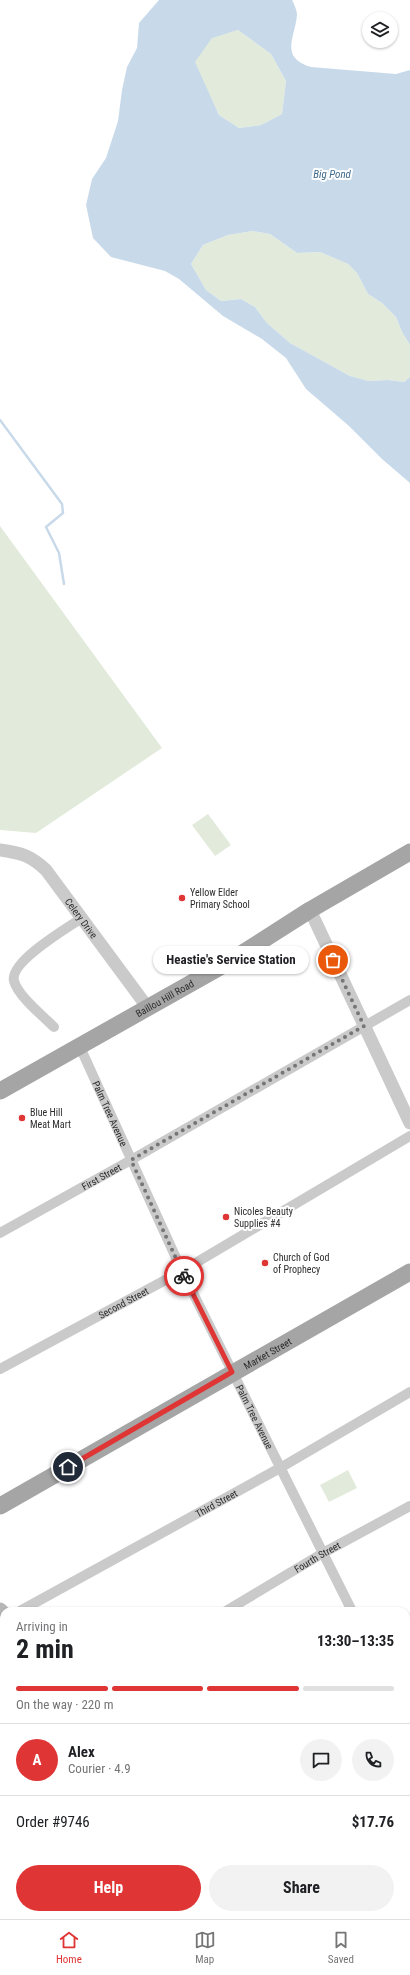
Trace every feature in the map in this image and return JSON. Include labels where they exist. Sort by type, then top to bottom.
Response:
[{"type":"main road","name":"Baillou Hill Road","points":[[0,1091],[80,1048],[227,963],[310,910],[410,852]]},
{"type":"main road","name":"Market Street","points":[[0,1506],[232,1372],[410,1272]]},
{"type":"street","name":"Celery Drive","points":[[0,850],[22,854],[33,858],[50,875],[148,1008]]},
{"type":"street","points":[[310,910],[410,1123]]},
{"type":"street","points":[[54,1027],[18,990],[13,980],[14,972],[25,958],[82,918]]},
{"type":"street","name":"First Street","points":[[0,1233],[131,1160],[410,1000]]},
{"type":"street","name":"Palm Tree Avenue","points":[[80,1048],[182,1271],[350,1607]]},
{"type":"street","name":"Second Street","points":[[0,1369],[182,1271],[410,1136]]},
{"type":"street","name":"Third Street","points":[[27,1607],[280,1468],[410,1392]]},
{"type":"street","name":"Fourth Street","points":[[233,1607],[323,1552],[410,1506]]},
{"type":"green space","points":[[238,30],[271,54],[286,81],[282,114],[261,125],[239,128],[219,115],[194,62],[212,37]]},
{"type":"green space","points":[[253,231],[270,234],[297,253],[320,252],[348,264],[357,273],[368,294],[382,303],[396,317],[402,332],[410,345],[410,377],[404,382],[388,380],[369,381],[350,376],[290,343],[267,323],[255,307],[241,299],[221,301],[206,290],[191,264],[203,245],[228,235]]},
{"type":"green space","points":[[0,526],[162,748],[36,833],[0,830]]},
{"type":"green space","points":[[208,814],[231,845],[215,856],[192,825]]},
{"type":"green space","points":[[348,1470],[357,1488],[329,1502],[320,1485]]},
{"type":"water","name":"Big Pond","points":[[159,0],[292,0],[297,15],[291,46],[295,58],[301,63],[311,67],[396,74],[410,70],[410,345],[402,332],[396,317],[382,303],[368,294],[357,273],[348,264],[320,252],[297,253],[270,234],[253,231],[228,235],[203,245],[191,264],[206,290],[221,301],[241,299],[255,307],[267,323],[290,343],[350,376],[369,381],[388,380],[404,382],[410,377],[410,483],[382,459],[349,426],[306,389],[286,358],[262,339],[223,316],[179,279],[165,271],[111,257],[93,238],[86,205],[92,179],[106,158],[118,121],[127,67],[137,48],[139,23]],"holes":[[[238,30],[271,54],[286,81],[282,114],[261,125],[239,128],[219,115],[195,62],[212,38]]]},
{"type":"waterway","points":[[0,420],[62,504],[63,513],[46,527],[59,553],[64,584]]},
{"type":"way so far","points":[[184,1276],[131,1160],[364,1026],[333,960]]},
{"type":"place","name":"Yellow Elder Primary School","points":[[182,898]]},
{"type":"place","name":"Heastie's Service Station","points":[[333,960]]},
{"type":"place","name":"Blue Hill Meat Mart","points":[[22,1118]]},
{"type":"place","name":"Nicoles Beauty Supplies #4","points":[[226,1217]]},
{"type":"place","name":"Church of God of Prophecy","points":[[265,1263]]},
{"type":"route","points":[[68,1467],[232,1372],[184,1276]]}]
